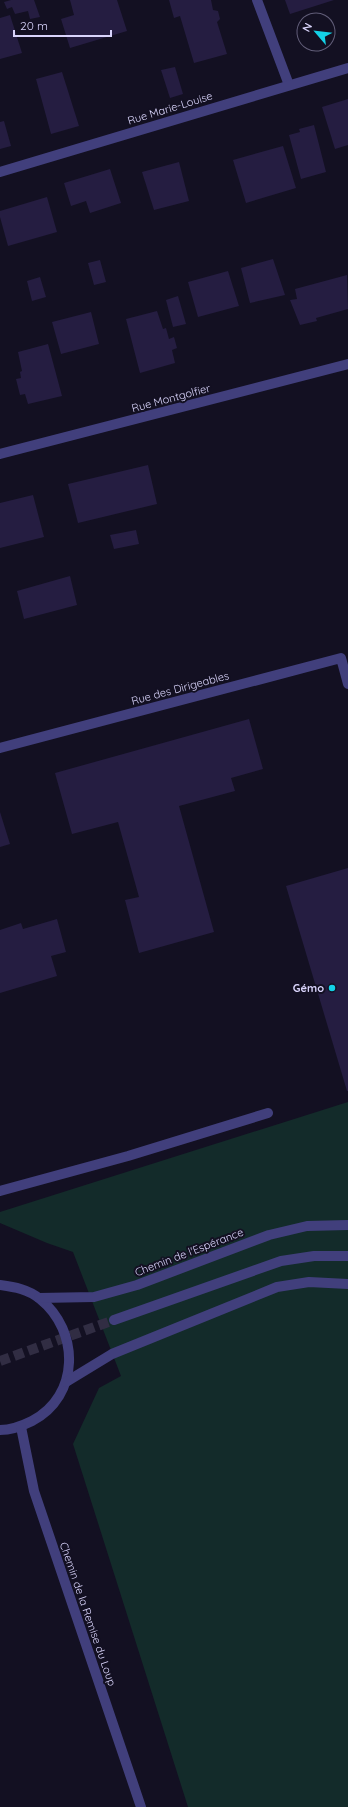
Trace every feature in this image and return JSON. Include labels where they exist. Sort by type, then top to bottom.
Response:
[{"type":"street","points":[[257,0],[289,85]]},
{"type":"street","name":"Rue Marie-Louise","points":[[0,172],[348,68]]},
{"type":"street","name":"Rue Montgolfier","points":[[0,454],[348,364]]},
{"type":"street","name":"Rue des Dirigeables","points":[[0,748],[341,658],[348,684]]},
{"type":"street","points":[[0,1191],[128,1156],[268,1113]]},
{"type":"street","name":"Chemin de l'Espérance","points":[[39,1298],[94,1297],[137,1285],[269,1234],[307,1226],[348,1225]]},
{"type":"street","points":[[114,1320],[281,1261],[314,1256],[348,1256]]},
{"type":"street","points":[[66,1382],[112,1354],[277,1287],[309,1282],[348,1284]]},
{"type":"street","points":[[0,1285],[20,1288],[39,1298],[56,1314],[67,1336],[70,1359],[66,1382],[56,1401],[40,1416],[21,1427],[0,1430]]},
{"type":"street","name":"Chemin de la Remise du Loup","points":[[21,1427],[34,1491],[141,1807]]},
{"type":"green space","points":[[348,1102],[348,1807],[188,1807],[73,1444],[99,1388],[121,1376],[73,1252],[47,1243],[0,1223],[0,1212]]},
{"type":"building","points":[[11,0],[34,0],[40,17],[30,19],[28,11],[15,14],[12,7],[7,9],[4,2]]},
{"type":"building","points":[[70,0],[117,0],[127,31],[70,48],[61,19],[74,15]]},
{"type":"building","points":[[169,0],[211,0],[213,10],[218,11],[220,19],[217,22],[227,54],[194,63],[180,16],[174,18]]},
{"type":"building","points":[[285,0],[334,0],[296,12],[290,14]]},
{"type":"building","points":[[10,15],[22,53],[0,59],[0,18]]},
{"type":"building","points":[[175,67],[183,94],[170,98],[161,70]]},
{"type":"building","points":[[62,72],[79,126],[51,134],[36,79]]},
{"type":"building","points":[[348,99],[348,145],[335,149],[322,107]]},
{"type":"building","points":[[4,121],[11,146],[0,149],[0,122]]},
{"type":"building","points":[[314,125],[326,172],[301,179],[289,135],[300,132],[299,129]]},
{"type":"building","points":[[283,146],[296,188],[246,203],[233,160]]},
{"type":"building","points":[[179,162],[189,201],[154,210],[142,172]]},
{"type":"building","points":[[110,169],[121,203],[90,213],[86,201],[71,206],[64,183]]},
{"type":"building","points":[[47,197],[57,232],[8,246],[0,217],[0,211]]},
{"type":"building","points":[[273,259],[285,295],[250,303],[241,268]]},
{"type":"building","points":[[100,260],[106,282],[94,285],[88,263]]},
{"type":"building","points":[[228,271],[239,306],[198,317],[188,282]]},
{"type":"building","points":[[347,275],[348,309],[316,318],[317,321],[300,325],[290,300],[297,299],[295,289]]},
{"type":"building","points":[[40,277],[46,297],[32,301],[27,281]]},
{"type":"building","points":[[178,296],[186,324],[173,327],[166,300]]},
{"type":"building","points":[[157,311],[163,329],[166,328],[169,339],[174,337],[177,348],[172,350],[175,363],[140,373],[126,319]]},
{"type":"building","points":[[91,312],[99,344],[61,354],[52,322]]},
{"type":"building","points":[[48,344],[62,396],[28,404],[25,394],[20,395],[16,379],[21,378],[20,372],[22,371],[18,352]]},
{"type":"building","points":[[148,465],[157,504],[78,523],[68,484]]},
{"type":"building","points":[[33,495],[44,537],[0,548],[0,503]]},
{"type":"building","points":[[136,530],[139,544],[114,549],[110,535]]},
{"type":"building","points":[[70,576],[77,605],[24,619],[17,591]]},
{"type":"building","points":[[249,719],[263,769],[231,778],[235,791],[179,806],[214,932],[139,953],[125,900],[139,897],[118,822],[72,834],[55,773]]},
{"type":"building","points":[[0,812],[10,844],[0,847]]},
{"type":"building","name":"Gémo","points":[[348,868],[348,1091],[347,1091],[286,886]]},
{"type":"building","points":[[57,919],[66,952],[51,956],[57,976],[0,993],[0,930],[21,923],[23,929]]},
{"type":"tunnel","points":[[0,1361],[114,1320]]},
{"type":"place","name":"Gémo","points":[[332,988]]}]
